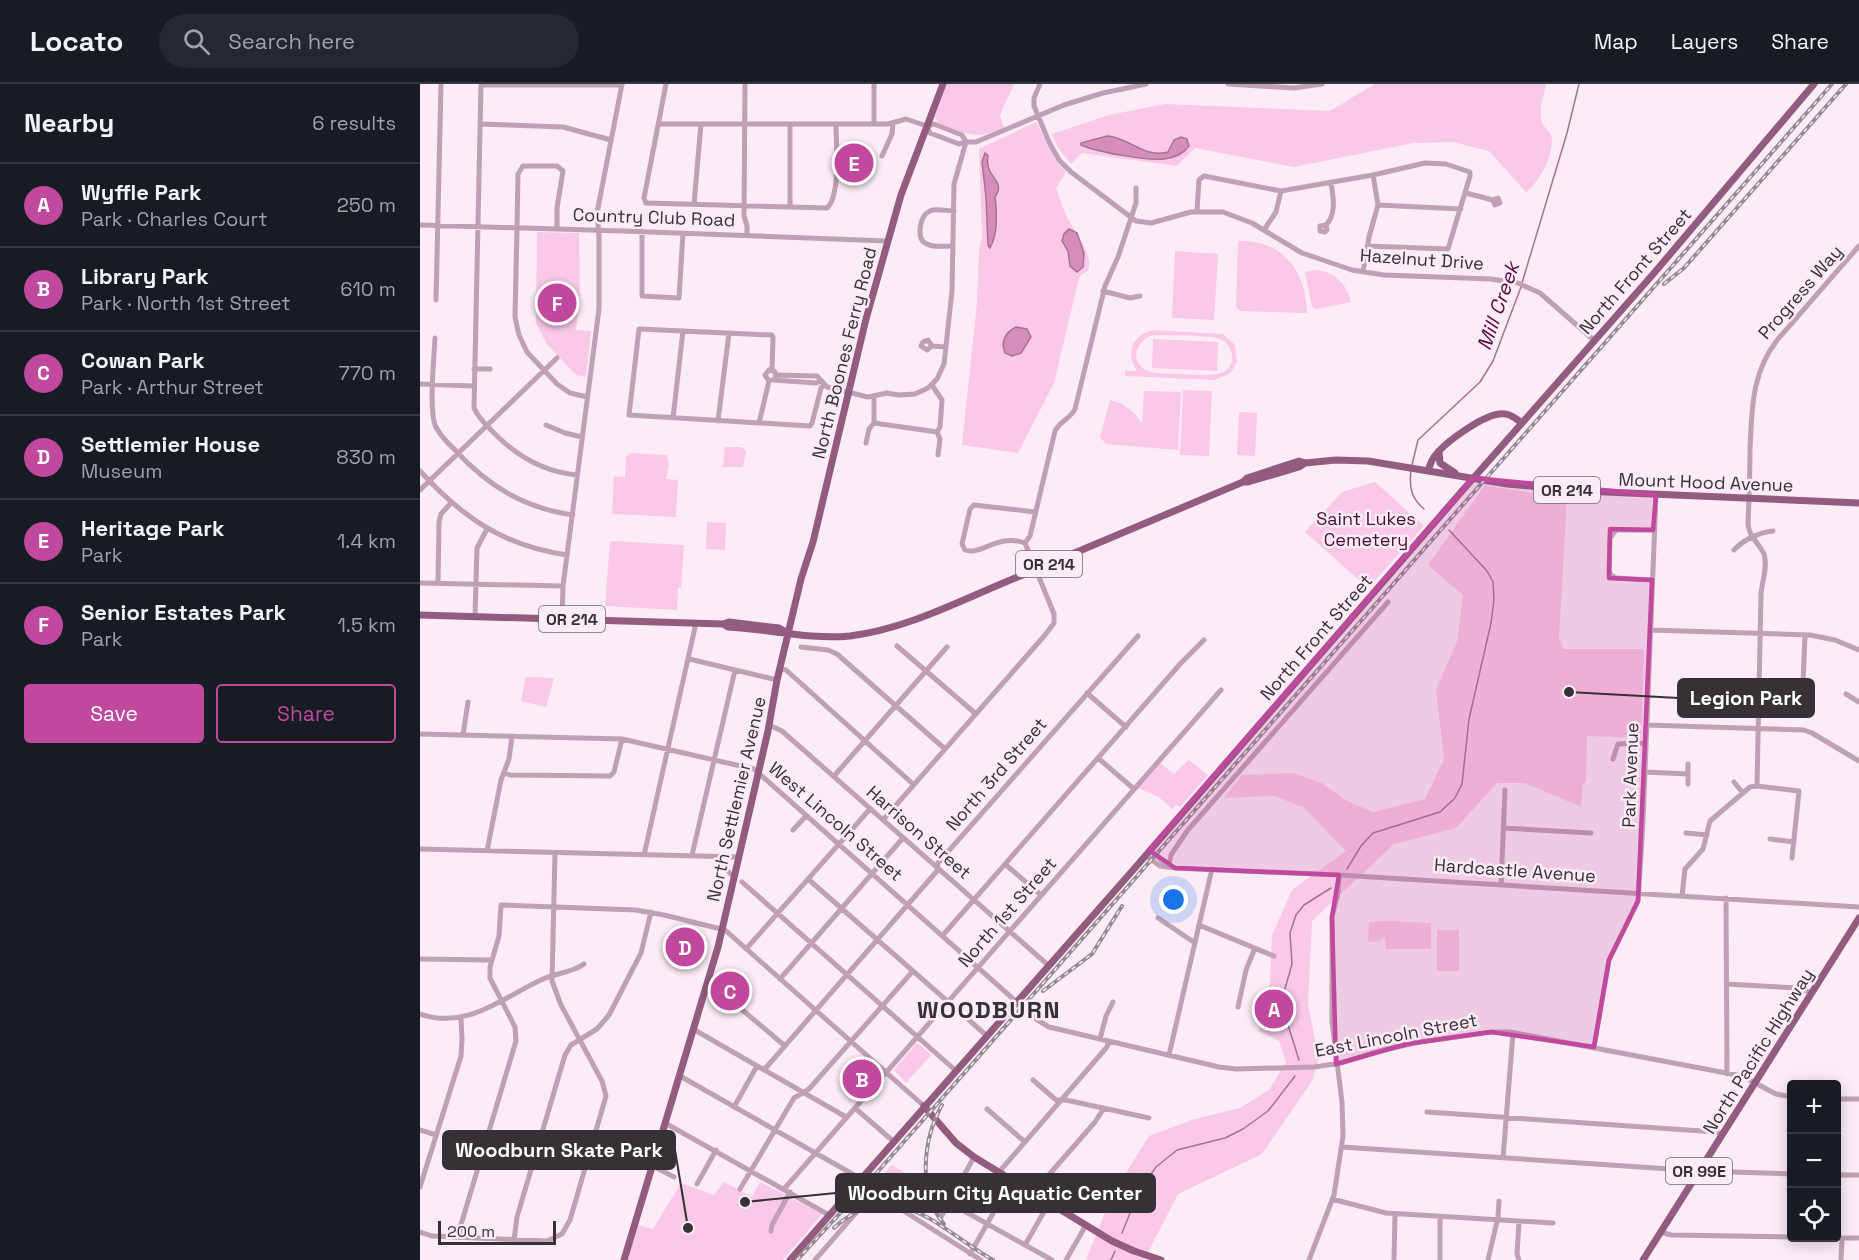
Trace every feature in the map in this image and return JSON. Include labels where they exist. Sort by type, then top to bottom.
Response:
[{"type":"main road","name":"North Boones Ferry Road","points":[[789,633],[887,242],[901,195],[943,84]]},
{"type":"main road","name":"North Front Street","points":[[789,1260],[1147,853],[1814,84]]},
{"type":"main road","points":[[1428,470],[1439,451],[1478,421],[1488,416],[1506,414],[1521,423]]},
{"type":"main road","points":[[1439,451],[1440,463],[1461,476]]},
{"type":"main road","name":"OR 214","points":[[420,615],[723,624],[729,622],[779,628],[789,633],[816,637],[840,637],[893,627],[930,614],[1243,482],[1248,483],[1305,463],[1359,460],[1461,476]]},
{"type":"main road","name":"Mount Hood Avenue","points":[[1461,476],[1553,489],[1859,503]]},
{"type":"main road","name":"North Settlemier Avenue","points":[[624,1260],[722,929],[789,633]]},
{"type":"main road","name":"North Pacific Highway","points":[[1643,1260],[1859,918]]},
{"type":"main road","points":[[924,1106],[956,1143],[974,1157],[1123,1246],[1161,1260]]},
{"type":"street","points":[[436,300],[441,84]]},
{"type":"street","points":[[562,619],[563,586],[573,515],[599,300],[598,209],[622,85],[481,84],[474,408],[487,426],[513,451],[528,461],[557,472],[577,476]]},
{"type":"street","points":[[666,84],[644,201],[830,207],[836,177],[836,124]]},
{"type":"street","points":[[745,84],[744,206],[747,235]]},
{"type":"street","points":[[874,84],[874,124]]},
{"type":"street","points":[[1040,84],[1034,104],[1053,150],[1064,166],[1131,218]]},
{"type":"street","points":[[927,126],[930,133],[958,144],[976,142],[1064,105],[1129,86],[1146,84]]},
{"type":"street","points":[[1228,84],[1308,87],[1322,84]]},
{"type":"street","points":[[659,124],[874,124],[906,119],[927,126],[934,124],[962,135],[966,142],[956,175],[952,291],[944,364],[941,373],[932,385],[911,395],[887,393],[874,396],[848,393],[829,387],[823,382],[816,383],[773,376]]},
{"type":"street","points":[[882,156],[892,134],[892,123]]},
{"type":"street","points":[[480,124],[563,127],[611,140]]},
{"type":"street","points":[[694,204],[701,124]]},
{"type":"street","points":[[790,124],[790,207]]},
{"type":"street","points":[[1197,211],[1199,180],[1202,176],[1281,190],[1374,175],[1430,163],[1453,165],[1470,172],[1466,193],[1448,249],[1367,246]]},
{"type":"street","points":[[557,229],[557,208],[563,171],[557,166],[525,165],[519,172],[515,317],[517,330],[525,348],[544,371],[565,390],[587,397]]},
{"type":"street","points":[[1363,272],[1367,246],[1378,206],[1374,175]]},
{"type":"street","points":[[1326,225],[1334,207],[1331,182]]},
{"type":"street","points":[[1025,543],[1030,536],[1057,426],[1070,417],[1075,409],[1103,291],[1118,258],[1131,218],[1136,200],[1136,188]]},
{"type":"street","points":[[1264,230],[1276,212],[1281,190]]},
{"type":"street","points":[[1466,193],[1493,200]]},
{"type":"street","points":[[1378,206],[1461,209]]},
{"type":"street","points":[[953,246],[927,244],[921,238],[920,233],[923,217],[927,213],[933,210],[954,211]]},
{"type":"street","name":"Hazelnut Drive","points":[[1131,218],[1151,223],[1197,211],[1229,214],[1245,219],[1283,243],[1336,266],[1363,272],[1518,282],[1546,298],[1594,340]]},
{"type":"street","name":"Country Club Road","points":[[420,225],[642,231],[887,242]]},
{"type":"street","points":[[642,231],[642,296],[679,297],[682,233]]},
{"type":"street","name":"Progress Way","points":[[1757,786],[1761,594],[1765,559],[1748,527],[1752,398],[1762,364],[1778,339],[1859,246]]},
{"type":"street","points":[[1103,291],[1130,298],[1140,296]]},
{"type":"street","points":[[759,423],[773,376],[773,335],[639,329],[629,415],[718,421],[811,426],[823,382]]},
{"type":"street","points":[[673,418],[683,331]]},
{"type":"street","points":[[718,421],[729,333]]},
{"type":"street","points":[[435,338],[435,424],[442,437],[484,479],[509,496],[538,508],[573,515]]},
{"type":"street","points":[[932,346],[946,347]]},
{"type":"street","points":[[420,489],[557,358]]},
{"type":"street","points":[[474,369],[490,369]]},
{"type":"street","points":[[420,384],[474,386]]},
{"type":"street","points":[[932,385],[942,400],[940,427],[937,432]]},
{"type":"street","points":[[866,443],[869,429],[874,423],[874,396]]},
{"type":"street","points":[[874,423],[937,432]]},
{"type":"street","points":[[546,425],[582,437]]},
{"type":"street","points":[[937,432],[940,439],[938,455]]},
{"type":"street","points":[[420,471],[451,503],[487,529],[528,546],[567,555]]},
{"type":"street","name":"Park Avenue","points":[[1594,1047],[1609,960],[1636,909],[1639,893],[1656,495]]},
{"type":"street","points":[[438,583],[439,522],[441,514],[451,503]]},
{"type":"street","points":[[1025,543],[1004,540],[972,551],[965,550],[962,544],[970,509],[974,505],[1035,513]]},
{"type":"street","points":[[475,616],[477,548],[487,529]]},
{"type":"street","points":[[1652,580],[1616,578],[1609,570],[1612,532],[1616,530],[1653,530]]},
{"type":"street","points":[[1734,550],[1752,538],[1773,531]]},
{"type":"street","points":[[883,820],[1054,623],[1053,609],[1025,543]]},
{"type":"street","points":[[420,583],[563,586]]},
{"type":"street","points":[[1147,853],[1168,866],[1171,855],[1187,831],[1388,602]]},
{"type":"street","points":[[644,855],[696,623]]},
{"type":"street","points":[[1650,630],[1804,635],[1835,640],[1859,650]]},
{"type":"street","points":[[1803,683],[1804,635]]},
{"type":"street","name":"North 3rd Street","points":[[764,1070],[937,871],[938,863],[1138,636]]},
{"type":"street","points":[[943,935],[1204,640]]},
{"type":"street","points":[[897,646],[976,714]]},
{"type":"street","points":[[801,647],[828,650],[837,654],[945,749]]},
{"type":"street","points":[[834,776],[947,647]]},
{"type":"street","points":[[689,660],[777,680]]},
{"type":"street","points":[[780,669],[786,670],[913,784]]},
{"type":"street","points":[[692,855],[735,670]]},
{"type":"street","name":"North 1st Street","points":[[771,1232],[787,1191],[815,1153],[1221,690]]},
{"type":"street","points":[[1087,693],[1126,727]]},
{"type":"street","points":[[1846,694],[1859,702]]},
{"type":"street","points":[[463,735],[468,702]]},
{"type":"street","name":"Harrison Street","points":[[769,725],[782,731],[1048,965]]},
{"type":"street","points":[[1647,725],[1808,731],[1859,761]]},
{"type":"street","name":"West Lincoln Street","points":[[420,734],[622,739],[753,769],[1017,1000]]},
{"type":"street","points":[[487,851],[501,780],[510,759],[512,736]]},
{"type":"street","points":[[504,773],[510,775],[610,776],[614,772],[622,739]]},
{"type":"street","points":[[1613,759],[1618,744],[1646,743]]},
{"type":"street","points":[[1098,758],[1134,789]]},
{"type":"street","points":[[1688,764],[1688,784]]},
{"type":"street","points":[[1645,772],[1688,774]]},
{"type":"street","points":[[1734,782],[1743,793]]},
{"type":"street","points":[[1682,896],[1685,869],[1701,852],[1710,821],[1750,787],[1799,791],[1792,858]]},
{"type":"street","points":[[1501,885],[1505,790]]},
{"type":"street","points":[[746,949],[870,809]]},
{"type":"street","points":[[793,830],[806,816]]},
{"type":"street","points":[[1503,828],[1591,833]]},
{"type":"street","points":[[1686,832],[1707,835]]},
{"type":"street","points":[[780,979],[903,838]]},
{"type":"street","points":[[1770,839],[1794,842]]},
{"type":"street","points":[[420,849],[739,857]]},
{"type":"street","points":[[420,1232],[432,1236],[547,1241],[565,1232],[570,1220],[606,1102],[606,1093],[602,1081],[559,1000],[552,975],[555,853]]},
{"type":"street","points":[[719,856],[721,865],[734,877]]},
{"type":"street","points":[[1005,864],[1041,895]]},
{"type":"street","name":"Hardcastle Avenue","points":[[1168,866],[1859,907]]},
{"type":"street","points":[[1169,1055],[1212,869]]},
{"type":"street","points":[[1309,1260],[1332,1199],[1341,1147],[1343,1112],[1332,1022],[1332,917],[1338,893],[1339,875]]},
{"type":"street","points":[[808,879],[986,1035]]},
{"type":"street","points":[[742,882],[955,1070]]},
{"type":"street","points":[[1726,898],[1728,1074]]},
{"type":"street","points":[[459,1237],[516,1041],[515,1027],[490,978],[491,960],[499,938],[501,905],[619,908],[651,912],[722,929],[924,1106]]},
{"type":"street","points":[[514,1240],[516,1217],[565,1056],[569,1048],[597,1029],[609,1015],[641,953],[651,912]]},
{"type":"street","points":[[1158,918],[1195,943]]},
{"type":"street","points":[[1199,925],[1274,956]]},
{"type":"street","points":[[1238,1007],[1246,970],[1254,948]]},
{"type":"street","points":[[420,958],[491,960]]},
{"type":"street","points":[[420,1024],[421,1015],[461,1018],[470,1016],[552,975],[577,969],[584,964]]},
{"type":"street","points":[[740,1189],[794,1098],[809,1089],[913,971]]},
{"type":"street","points":[[708,981],[785,1046]]},
{"type":"street","points":[[1726,984],[1802,988],[1812,993]]},
{"type":"street","name":"East Lincoln Street","points":[[1017,1000],[1046,1026],[1231,1068],[1310,1067],[1336,1064],[1414,1043],[1491,1032],[1513,1033],[1747,1078],[1776,1094],[1787,1096]]},
{"type":"street","points":[[1100,1039],[1106,1016],[1113,1002]]},
{"type":"street","points":[[421,1182],[460,1056],[461,1018]]},
{"type":"street","points":[[693,1029],[846,1117]]},
{"type":"street","points":[[1503,1158],[1513,1033]]},
{"type":"street","points":[[999,1172],[1107,1047],[1109,1041]]},
{"type":"street","points":[[734,1107],[758,1066]]},
{"type":"street","points":[[680,1076],[860,1179],[874,1192],[981,1260]]},
{"type":"street","points":[[1033,1080],[1056,1100],[1149,1118]]},
{"type":"street","points":[[1841,1099],[1859,1099]]},
{"type":"street","points":[[855,1108],[893,1141]]},
{"type":"street","points":[[1033,1192],[1095,1122],[1104,1108]]},
{"type":"street","points":[[987,1109],[1025,1142]]},
{"type":"street","points":[[1427,1112],[1723,1134]]},
{"type":"street","points":[[666,1123],[829,1215]]},
{"type":"street","points":[[420,1130],[436,1135]]},
{"type":"street","points":[[597,1132],[657,1150]]},
{"type":"street","points":[[1341,1147],[1700,1171],[1787,1174]]},
{"type":"street","points":[[697,1184],[716,1150]]},
{"type":"street","points":[[941,1217],[974,1157]]},
{"type":"street","points":[[652,1166],[674,1177]]},
{"type":"street","points":[[1841,1175],[1859,1175]]},
{"type":"street","points":[[970,1254],[1012,1180]]},
{"type":"street","points":[[815,1260],[874,1192]]},
{"type":"street","points":[[932,1193],[1052,1260]]},
{"type":"street","points":[[1332,1199],[1395,1214],[1553,1223]]},
{"type":"street","points":[[1488,1260],[1499,1202]]},
{"type":"street","points":[[1025,1245],[1049,1203]]},
{"type":"street","points":[[1394,1260],[1395,1214]]},
{"type":"street","points":[[1440,1217],[1440,1260]]},
{"type":"street","points":[[1519,1222],[1517,1254],[1520,1260]]},
{"type":"street","points":[[1066,1260],[1086,1225]]},
{"type":"street","points":[[1661,1232],[1687,1236],[1787,1237]]},
{"type":"street","points":[[1841,1260],[1842,1238],[1858,1238]]},
{"type":"highlighted area","points":[[1473,478],[1656,495],[1653,530],[1610,529],[1609,578],[1652,580],[1638,901],[1609,960],[1594,1047],[1491,1032],[1407,1044],[1336,1064],[1332,917],[1339,875],[1175,868],[1149,850]]},
{"type":"green space","points":[[947,84],[1014,84],[1000,115],[1004,128],[977,135],[938,123],[935,117]]},
{"type":"green space","points":[[1375,84],[1546,84],[1541,118],[1552,140],[1546,165],[1536,182],[1526,192],[1489,151],[1453,142],[1413,143],[1294,167],[1195,148],[1177,166],[1082,153],[1071,164],[1057,146],[1052,134],[1109,115],[1165,104],[1330,111]]},
{"type":"green space","points":[[1036,122],[1055,159],[1066,172],[1056,188],[1068,219],[1087,252],[1089,265],[1088,271],[1079,278],[1054,383],[1018,453],[962,445],[982,237],[979,149]]},
{"type":"green space","points":[[537,232],[579,233],[580,292],[576,330],[591,331],[586,377],[576,375],[546,343],[536,323]]},
{"type":"green space","points":[[1238,241],[1268,246],[1289,260],[1302,283],[1307,313],[1240,311],[1236,307]]},
{"type":"green space","points":[[1175,251],[1218,254],[1214,320],[1172,318]]},
{"type":"green space","points":[[1313,270],[1333,275],[1338,279],[1346,289],[1351,302],[1317,309],[1312,307],[1305,272]]},
{"type":"green space","points":[[1154,330],[1223,334],[1235,345],[1237,361],[1229,374],[1214,380],[1125,376],[1125,371],[1137,371],[1133,364],[1131,351],[1136,340],[1146,332]],"holes":[[[1154,335],[1199,336],[1222,340],[1228,344],[1231,351],[1231,363],[1228,369],[1207,375],[1148,371],[1138,363],[1136,357],[1143,341]]]},
{"type":"green space","points":[[1153,339],[1218,342],[1217,371],[1152,368]]},
{"type":"green space","points":[[1183,390],[1212,391],[1209,456],[1180,455]]},
{"type":"green space","points":[[1144,391],[1181,392],[1178,450],[1106,444],[1100,437],[1110,400],[1129,409],[1142,424]]},
{"type":"green space","points":[[1239,412],[1257,413],[1255,456],[1237,455]]},
{"type":"green space","points":[[725,447],[741,447],[746,451],[743,467],[723,467]]},
{"type":"green space","points":[[630,453],[667,455],[669,466],[666,479],[678,480],[676,517],[612,514],[614,476],[625,477],[626,456]]},
{"type":"green space","name":"Saint Lukes Cemetery","points":[[1375,482],[1424,526],[1368,588],[1305,532],[1342,492]]},
{"type":"green space","points":[[1485,485],[1567,499],[1559,638],[1564,649],[1644,649],[1641,738],[1587,736],[1586,783],[1583,783],[1581,807],[1525,783],[1497,783],[1456,828],[1394,844],[1312,921],[1308,1005],[1319,1059],[1312,1081],[1262,1154],[1178,1194],[1144,1260],[1086,1260],[1112,1195],[1149,1136],[1195,1119],[1240,1108],[1269,1090],[1286,1062],[1279,1041],[1259,1031],[1270,983],[1272,935],[1292,890],[1346,851],[1304,808],[1275,796],[1224,798],[1242,775],[1293,773],[1322,783],[1345,800],[1373,812],[1425,799],[1444,759],[1436,689],[1457,642],[1463,595],[1428,565]]},
{"type":"green space","points":[[707,522],[726,523],[725,550],[706,549]]},
{"type":"green space","points":[[610,541],[684,545],[677,610],[605,606]]},
{"type":"green space","points":[[526,677],[554,678],[546,707],[521,701]]},
{"type":"green space","points":[[1189,760],[1208,775],[1180,807],[1176,805],[1172,809],[1159,797],[1138,788],[1160,763],[1174,774]]},
{"type":"green space","points":[[1369,922],[1431,923],[1431,949],[1386,949],[1385,937],[1380,941],[1368,942]]},
{"type":"green space","points":[[1437,930],[1459,930],[1459,971],[1437,971]]},
{"type":"green space","points":[[916,1044],[931,1055],[906,1083],[894,1070]]},
{"type":"green space","points":[[867,1062],[880,1074],[859,1097],[844,1084]]},
{"type":"green space","points":[[892,1165],[922,1183],[907,1205],[897,1203],[873,1186]]},
{"type":"green space","points":[[724,1182],[752,1197],[760,1182],[822,1214],[783,1260],[627,1260],[638,1225],[653,1229],[681,1183],[714,1195]]},
{"type":"shaded area","points":[[1107,136],[1123,140],[1152,153],[1168,152],[1174,140],[1181,137],[1187,139],[1189,146],[1175,157],[1146,159],[1081,145],[1081,143]]},
{"type":"shaded area","points":[[985,153],[988,156],[989,170],[998,186],[995,197],[996,230],[990,248],[982,162]]},
{"type":"shaded area","points":[[1069,229],[1077,233],[1084,253],[1083,267],[1077,272],[1070,266],[1068,251],[1062,241]]},
{"type":"shaded area","points":[[1016,327],[1027,329],[1031,337],[1021,353],[1012,356],[1005,353],[1004,341],[1009,331]]},
{"type":"waterway","name":"Mill Creek","points":[[1522,283],[1567,133],[1579,84]]},
{"type":"waterway","name":"Mill Creek","points":[[1412,465],[1418,440],[1480,382],[1493,361],[1521,287]]},
{"type":"waterway","name":"Mill Creek","points":[[1411,470],[1412,492],[1416,501],[1424,509]]},
{"type":"waterway","name":"Mill Creek","points":[[1347,869],[1361,846],[1373,833],[1440,812],[1455,798],[1462,784],[1469,719],[1494,600],[1493,582],[1487,571],[1449,530]]},
{"type":"waterway","name":"Mill Creek","points":[[1299,1060],[1284,1012],[1284,992],[1292,964],[1290,933],[1296,915],[1304,905],[1331,888]]},
{"type":"waterway","name":"Mill Creek","points":[[1122,1233],[1138,1193],[1156,1167],[1177,1150],[1225,1138],[1243,1129],[1268,1111],[1295,1076]]},
{"type":"waterway","name":"Mill Creek","points":[[1111,1260],[1115,1251]]},
{"type":"railway","points":[[797,1260],[866,1185],[1832,84]]},
{"type":"railway","points":[[1664,284],[1684,268],[1846,84]]},
{"type":"railway","points":[[1043,991],[1092,954],[1122,906]]},
{"type":"railway","points":[[942,1105],[930,1133],[926,1181],[935,1211],[944,1224]]},
{"type":"railway","points":[[834,1228],[856,1212],[877,1205],[897,1206],[917,1212],[936,1222],[993,1260]]},
{"type":"place","name":"Heritage Park","points":[[854,163]]},
{"type":"place","name":"Senior Estates Park","points":[[557,303]]},
{"type":"place","name":"Legion Park","points":[[1569,692]]},
{"type":"place","name":"Settlemier House","points":[[685,947]]},
{"type":"place","name":"Cowan Park","points":[[730,991]]},
{"type":"place","name":"Wyffle Park","points":[[1274,1009]]},
{"type":"place","name":"Library Park","points":[[862,1079]]},
{"type":"place","name":"Woodburn City Aquatic Center","points":[[745,1202]]},
{"type":"place","name":"Woodburn Skate Park","points":[[688,1228]]},
{"type":"district","name":"WOODBURN","points":[[989,1009]]}]
